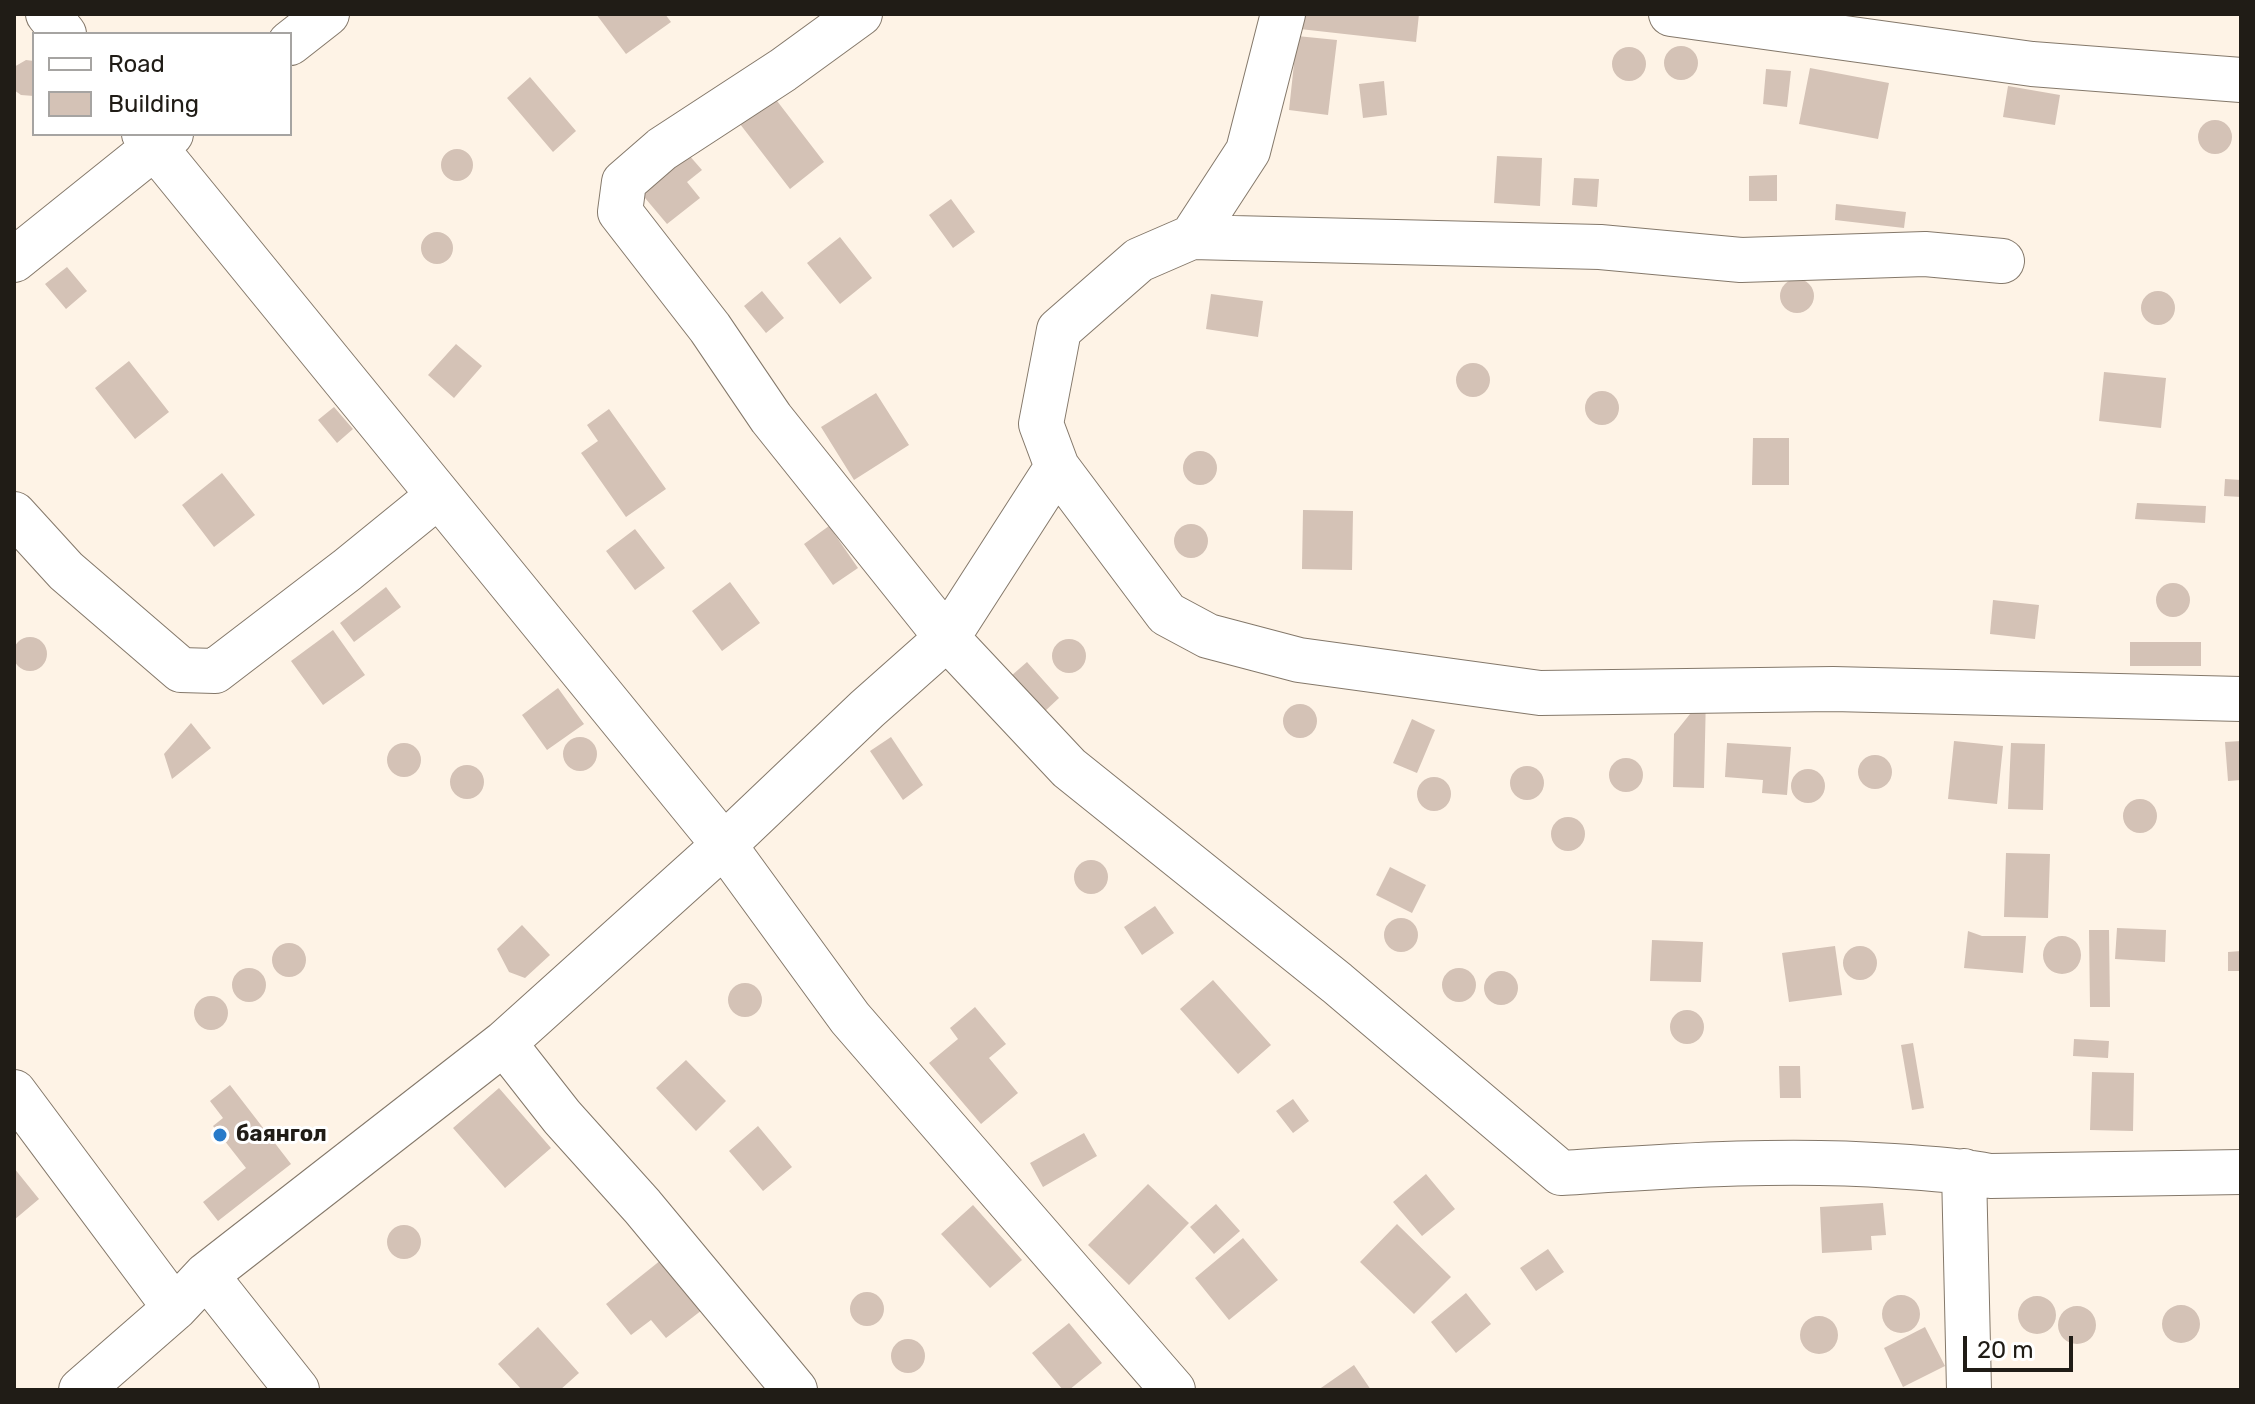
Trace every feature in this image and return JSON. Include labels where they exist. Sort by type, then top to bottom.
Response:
[{"type":"street","points":[[48,14],[62,32]]},
{"type":"street","points":[[292,41],[327,14]]},
{"type":"street","points":[[860,14],[783,70],[662,149],[624,182],[620,212],[710,328],[771,418],[947,638],[1069,768],[1337,983],[1561,1173],[1692,1164],[1830,1161],[1964,1171],[1990,1176],[2241,1172]]},
{"type":"street","points":[[1192,237],[1248,151],[1283,14]]},
{"type":"street","points":[[1671,14],[2032,64],[2241,80]]},
{"type":"street","points":[[14,260],[156,138],[438,496],[724,845],[850,1018],[1173,1390]]},
{"type":"street","points":[[2002,261],[1925,254],[1741,260],[1600,247],[1192,237],[1139,260],[1059,330],[1041,424],[1057,467],[1167,614],[1208,636],[1299,660],[1524,692],[1833,689],[2241,699]]},
{"type":"street","points":[[81,1390],[175,1308],[206,1275],[504,1043],[947,638],[1057,467]]},
{"type":"street","points":[[14,514],[66,571],[181,670],[215,671],[438,496]]},
{"type":"street","points":[[504,1043],[562,1117],[642,1206],[795,1390]]},
{"type":"street","points":[[14,1092],[175,1308]]},
{"type":"street","points":[[1964,1171],[1969,1390]]},
{"type":"street","points":[[206,1275],[297,1390]]},
{"type":"building","points":[[596,14],[665,14],[671,22],[626,54]]},
{"type":"building","points":[[1302,14],[1419,14],[1416,42],[1300,29]]},
{"type":"building","points":[[1297,36],[1337,40],[1328,115],[1289,110]]},
{"type":"building","points":[[1681,46],[1693,51],[1698,63],[1693,75],[1681,80],[1669,75],[1664,63],[1669,51]]},
{"type":"building","points":[[1629,47],[1641,52],[1646,64],[1641,76],[1629,81],[1617,76],[1612,64],[1617,52]]},
{"type":"building","points":[[26,60],[32,61],[32,96],[21,95],[14,90],[14,67]]},
{"type":"building","points":[[1810,68],[1889,83],[1878,139],[1799,124]]},
{"type":"building","points":[[1766,69],[1791,71],[1787,107],[1763,104]]},
{"type":"building","points":[[530,77],[576,131],[553,152],[507,98]]},
{"type":"building","points":[[1384,81],[1387,115],[1363,118],[1359,84]]},
{"type":"building","points":[[2008,86],[2060,95],[2055,125],[2003,117]]},
{"type":"building","points":[[774,97],[824,162],[790,189],[740,124]]},
{"type":"building","points":[[2215,120],[2227,125],[2232,137],[2227,149],[2215,154],[2203,149],[2198,137],[2203,125]]},
{"type":"building","points":[[457,149],[468,154],[473,165],[468,176],[457,181],[446,176],[441,165],[446,154]]},
{"type":"building","points":[[688,154],[702,170],[687,182],[700,198],[667,224],[640,192]]},
{"type":"building","points":[[1497,156],[1542,158],[1540,206],[1494,203]]},
{"type":"building","points":[[1777,175],[1777,201],[1749,201],[1749,176]]},
{"type":"building","points":[[1574,178],[1599,179],[1597,207],[1572,205]]},
{"type":"building","points":[[951,199],[975,232],[953,248],[929,215]]},
{"type":"building","points":[[1836,204],[1906,212],[1904,228],[1835,220]]},
{"type":"building","points":[[437,232],[448,237],[453,248],[448,259],[437,264],[426,259],[421,248],[426,237]]},
{"type":"building","points":[[840,237],[872,278],[840,304],[807,263]]},
{"type":"building","points":[[67,267],[87,291],[66,309],[45,284]]},
{"type":"building","points":[[1797,279],[1809,284],[1814,296],[1809,308],[1797,313],[1785,308],[1780,296],[1785,284]]},
{"type":"building","points":[[762,291],[784,318],[766,333],[744,306]]},
{"type":"building","points":[[2158,291],[2170,296],[2175,308],[2170,320],[2158,325],[2146,320],[2141,308],[2146,296]]},
{"type":"building","points":[[1211,294],[1263,301],[1258,337],[1206,329]]},
{"type":"building","points":[[456,344],[482,366],[454,398],[428,375]]},
{"type":"building","points":[[129,361],[169,412],[135,439],[95,388]]},
{"type":"building","points":[[1473,363],[1485,368],[1490,380],[1485,392],[1473,397],[1461,392],[1456,380],[1461,368]]},
{"type":"building","points":[[2104,372],[2166,378],[2161,428],[2099,421]]},
{"type":"building","points":[[1602,391],[1614,396],[1619,408],[1614,420],[1602,425],[1590,420],[1585,408],[1590,396]]},
{"type":"building","points":[[876,393],[909,445],[854,480],[821,427]]},
{"type":"building","points":[[334,407],[353,429],[337,443],[318,420]]},
{"type":"building","points":[[609,409],[666,489],[626,517],[581,453],[598,441],[587,425]]},
{"type":"building","points":[[1753,438],[1789,438],[1789,485],[1752,485]]},
{"type":"building","points":[[1200,451],[1212,456],[1217,468],[1212,480],[1200,485],[1188,480],[1183,468],[1188,456]]},
{"type":"building","points":[[222,473],[255,515],[214,547],[182,505]]},
{"type":"building","points":[[2225,479],[2241,480],[2241,497],[2224,496]]},
{"type":"building","points":[[2137,503],[2206,506],[2205,523],[2135,519]]},
{"type":"building","points":[[1303,510],[1353,511],[1352,570],[1302,569]]},
{"type":"building","points":[[1191,524],[1203,529],[1208,541],[1203,553],[1191,558],[1179,553],[1174,541],[1179,529]]},
{"type":"building","points":[[829,526],[858,568],[833,585],[804,544]]},
{"type":"building","points":[[635,529],[665,568],[635,590],[606,551]]},
{"type":"building","points":[[730,582],[760,623],[722,651],[692,611]]},
{"type":"building","points":[[2173,583],[2185,588],[2190,600],[2185,612],[2173,617],[2161,612],[2156,600],[2161,588]]},
{"type":"building","points":[[386,587],[401,607],[354,642],[340,623]]},
{"type":"building","points":[[1993,600],[2039,605],[2035,639],[1990,634]]},
{"type":"building","points":[[333,630],[365,675],[323,705],[291,661]]},
{"type":"building","points":[[30,637],[42,642],[47,654],[42,666],[30,671],[18,666],[13,654],[18,642]]},
{"type":"building","points":[[1069,639],[1081,644],[1086,656],[1081,668],[1069,673],[1057,668],[1052,656],[1057,644]]},
{"type":"building","points":[[2130,642],[2201,642],[2201,666],[2130,666]]},
{"type":"building","points":[[1027,662],[1059,698],[1044,712],[1011,676]]},
{"type":"building","points":[[558,688],[584,724],[547,750],[522,715]]},
{"type":"building","points":[[1706,694],[1704,788],[1673,787],[1674,734]]},
{"type":"building","points":[[1300,704],[1312,709],[1317,721],[1312,733],[1300,738],[1288,733],[1283,721],[1288,709]]},
{"type":"building","points":[[1412,719],[1435,730],[1417,773],[1393,763]]},
{"type":"building","points":[[191,723],[211,748],[172,779],[164,754]]},
{"type":"building","points":[[580,737],[592,742],[597,754],[592,766],[580,771],[568,766],[563,754],[568,742]]},
{"type":"building","points":[[891,737],[923,785],[903,800],[870,751]]},
{"type":"building","points":[[1954,741],[2003,746],[1997,804],[1948,799]]},
{"type":"building","points":[[2241,741],[2241,780],[2228,781],[2225,742]]},
{"type":"building","points":[[404,743],[416,748],[421,760],[416,772],[404,777],[392,772],[387,760],[392,748]]},
{"type":"building","points":[[1727,743],[1791,747],[1787,795],[1762,793],[1763,780],[1725,777]]},
{"type":"building","points":[[2011,743],[2045,744],[2043,810],[2008,809]]},
{"type":"building","points":[[1875,755],[1887,760],[1892,772],[1887,784],[1875,789],[1863,784],[1858,772],[1863,760]]},
{"type":"building","points":[[1626,758],[1638,763],[1643,775],[1638,787],[1626,792],[1614,787],[1609,775],[1614,763]]},
{"type":"building","points":[[467,765],[479,770],[484,782],[479,794],[467,799],[455,794],[450,782],[455,770]]},
{"type":"building","points":[[1527,766],[1539,771],[1544,783],[1539,795],[1527,800],[1515,795],[1510,783],[1515,771]]},
{"type":"building","points":[[1808,769],[1820,774],[1825,786],[1820,798],[1808,803],[1796,798],[1791,786],[1796,774]]},
{"type":"building","points":[[1434,777],[1446,782],[1451,794],[1446,806],[1434,811],[1422,806],[1417,794],[1422,782]]},
{"type":"building","points":[[2140,799],[2152,804],[2157,816],[2152,828],[2140,833],[2128,828],[2123,816],[2128,804]]},
{"type":"building","points":[[1568,817],[1580,822],[1585,834],[1580,846],[1568,851],[1556,846],[1551,834],[1556,822]]},
{"type":"building","points":[[2006,853],[2050,854],[2048,918],[2004,917]]},
{"type":"building","points":[[1091,860],[1103,865],[1108,877],[1103,889],[1091,894],[1079,889],[1074,877],[1079,865]]},
{"type":"building","points":[[1390,867],[1426,885],[1412,913],[1376,895]]},
{"type":"building","points":[[1155,906],[1174,933],[1142,955],[1124,927]]},
{"type":"building","points":[[1401,918],[1413,923],[1418,935],[1413,947],[1401,952],[1389,947],[1384,935],[1389,923]]},
{"type":"building","points":[[522,925],[550,955],[525,978],[509,972],[497,949]]},
{"type":"building","points":[[2117,928],[2166,930],[2165,962],[2115,959]]},
{"type":"building","points":[[2089,930],[2109,930],[2110,1007],[2090,1007]]},
{"type":"building","points":[[1968,931],[1982,936],[2026,936],[2023,973],[1964,968]]},
{"type":"building","points":[[2062,936],[2075,942],[2081,955],[2075,968],[2062,974],[2049,968],[2043,955],[2049,942]]},
{"type":"building","points":[[1652,940],[1703,942],[1701,982],[1650,981]]},
{"type":"building","points":[[289,943],[301,948],[306,960],[301,972],[289,977],[277,972],[272,960],[277,948]]},
{"type":"building","points":[[1835,946],[1842,995],[1789,1002],[1782,953]]},
{"type":"building","points":[[1860,946],[1872,951],[1877,963],[1872,975],[1860,980],[1848,975],[1843,963],[1848,951]]},
{"type":"building","points":[[2241,951],[2241,971],[2228,971],[2228,952]]},
{"type":"building","points":[[249,968],[261,973],[266,985],[261,997],[249,1002],[237,997],[232,985],[237,973]]},
{"type":"building","points":[[1459,968],[1471,973],[1476,985],[1471,997],[1459,1002],[1447,997],[1442,985],[1447,973]]},
{"type":"building","points":[[1501,971],[1513,976],[1518,988],[1513,1000],[1501,1005],[1489,1000],[1484,988],[1489,976]]},
{"type":"building","points":[[1213,980],[1271,1045],[1238,1074],[1180,1009]]},
{"type":"building","points":[[745,983],[757,988],[762,1000],[757,1012],[745,1017],[733,1012],[728,1000],[733,988]]},
{"type":"building","points":[[211,996],[223,1001],[228,1013],[223,1025],[211,1030],[199,1025],[194,1013],[199,1001]]},
{"type":"building","points":[[975,1007],[1006,1044],[989,1058],[1018,1093],[981,1124],[929,1063],[958,1039],[950,1028]]},
{"type":"building","points":[[1687,1010],[1699,1015],[1704,1027],[1699,1039],[1687,1044],[1675,1039],[1670,1027],[1675,1015]]},
{"type":"building","points":[[2074,1039],[2109,1041],[2108,1058],[2073,1056]]},
{"type":"building","points":[[1913,1043],[1924,1108],[1912,1110],[1901,1045]]},
{"type":"building","points":[[686,1060],[726,1101],[696,1131],[656,1088]]},
{"type":"building","points":[[1779,1066],[1800,1066],[1801,1098],[1780,1098]]},
{"type":"building","points":[[2092,1072],[2134,1073],[2133,1131],[2090,1130]]},
{"type":"building","points":[[230,1085],[291,1164],[218,1221],[203,1202],[246,1168],[213,1126],[223,1118],[210,1101]]},
{"type":"building","points":[[499,1088],[551,1148],[505,1188],[453,1128]]},
{"type":"building","points":[[1293,1099],[1309,1121],[1293,1133],[1276,1111]]},
{"type":"building","points":[[758,1126],[792,1167],[763,1191],[729,1151]]},
{"type":"building","points":[[1084,1133],[1097,1156],[1043,1187],[1030,1163]]},
{"type":"building","points":[[14,1168],[39,1199],[14,1220]]},
{"type":"building","points":[[1426,1174],[1455,1209],[1422,1236],[1393,1202]]},
{"type":"building","points":[[1148,1184],[1189,1223],[1129,1285],[1088,1245]]},
{"type":"building","points":[[1883,1203],[1886,1235],[1871,1236],[1872,1250],[1822,1253],[1820,1207]]},
{"type":"building","points":[[1216,1204],[1240,1231],[1214,1254],[1190,1227]]},
{"type":"building","points":[[973,1205],[1022,1260],[990,1288],[941,1234]]},
{"type":"building","points":[[1397,1224],[1451,1277],[1414,1314],[1360,1262]]},
{"type":"building","points":[[404,1225],[416,1230],[421,1242],[416,1254],[404,1259],[392,1254],[387,1242],[392,1230]]},
{"type":"building","points":[[1243,1238],[1278,1280],[1229,1320],[1195,1278]]},
{"type":"building","points":[[1548,1249],[1564,1272],[1536,1291],[1520,1268]]},
{"type":"building","points":[[661,1260],[702,1310],[666,1338],[651,1320],[631,1335],[606,1304]]},
{"type":"building","points":[[867,1292],[879,1297],[884,1309],[879,1321],[867,1326],[855,1321],[850,1309],[855,1297]]},
{"type":"building","points":[[1466,1293],[1491,1324],[1456,1353],[1431,1322]]},
{"type":"building","points":[[1901,1295],[1914,1301],[1920,1314],[1914,1327],[1901,1333],[1888,1327],[1882,1314],[1888,1301]]},
{"type":"building","points":[[2037,1296],[2050,1302],[2056,1315],[2050,1328],[2037,1334],[2024,1328],[2018,1315],[2024,1302]]},
{"type":"building","points":[[2181,1305],[2194,1311],[2200,1324],[2194,1337],[2181,1343],[2168,1337],[2162,1324],[2168,1311]]},
{"type":"building","points":[[2077,1306],[2090,1312],[2096,1325],[2090,1338],[2077,1344],[2064,1338],[2058,1325],[2064,1312]]},
{"type":"building","points":[[1819,1316],[1832,1322],[1838,1335],[1832,1348],[1819,1354],[1806,1348],[1800,1335],[1806,1322]]},
{"type":"building","points":[[1069,1323],[1102,1363],[1069,1390],[1063,1390],[1032,1353]]},
{"type":"building","points":[[538,1327],[579,1373],[560,1390],[522,1390],[498,1364]]},
{"type":"building","points":[[1925,1327],[1945,1366],[1903,1387],[1884,1348]]},
{"type":"building","points":[[908,1339],[920,1344],[925,1356],[920,1368],[908,1373],[896,1368],[891,1356],[896,1344]]},
{"type":"building","points":[[1354,1365],[1371,1390],[1318,1390]]},
{"type":"place","name":"баянгол","points":[[220,1135]]}]
